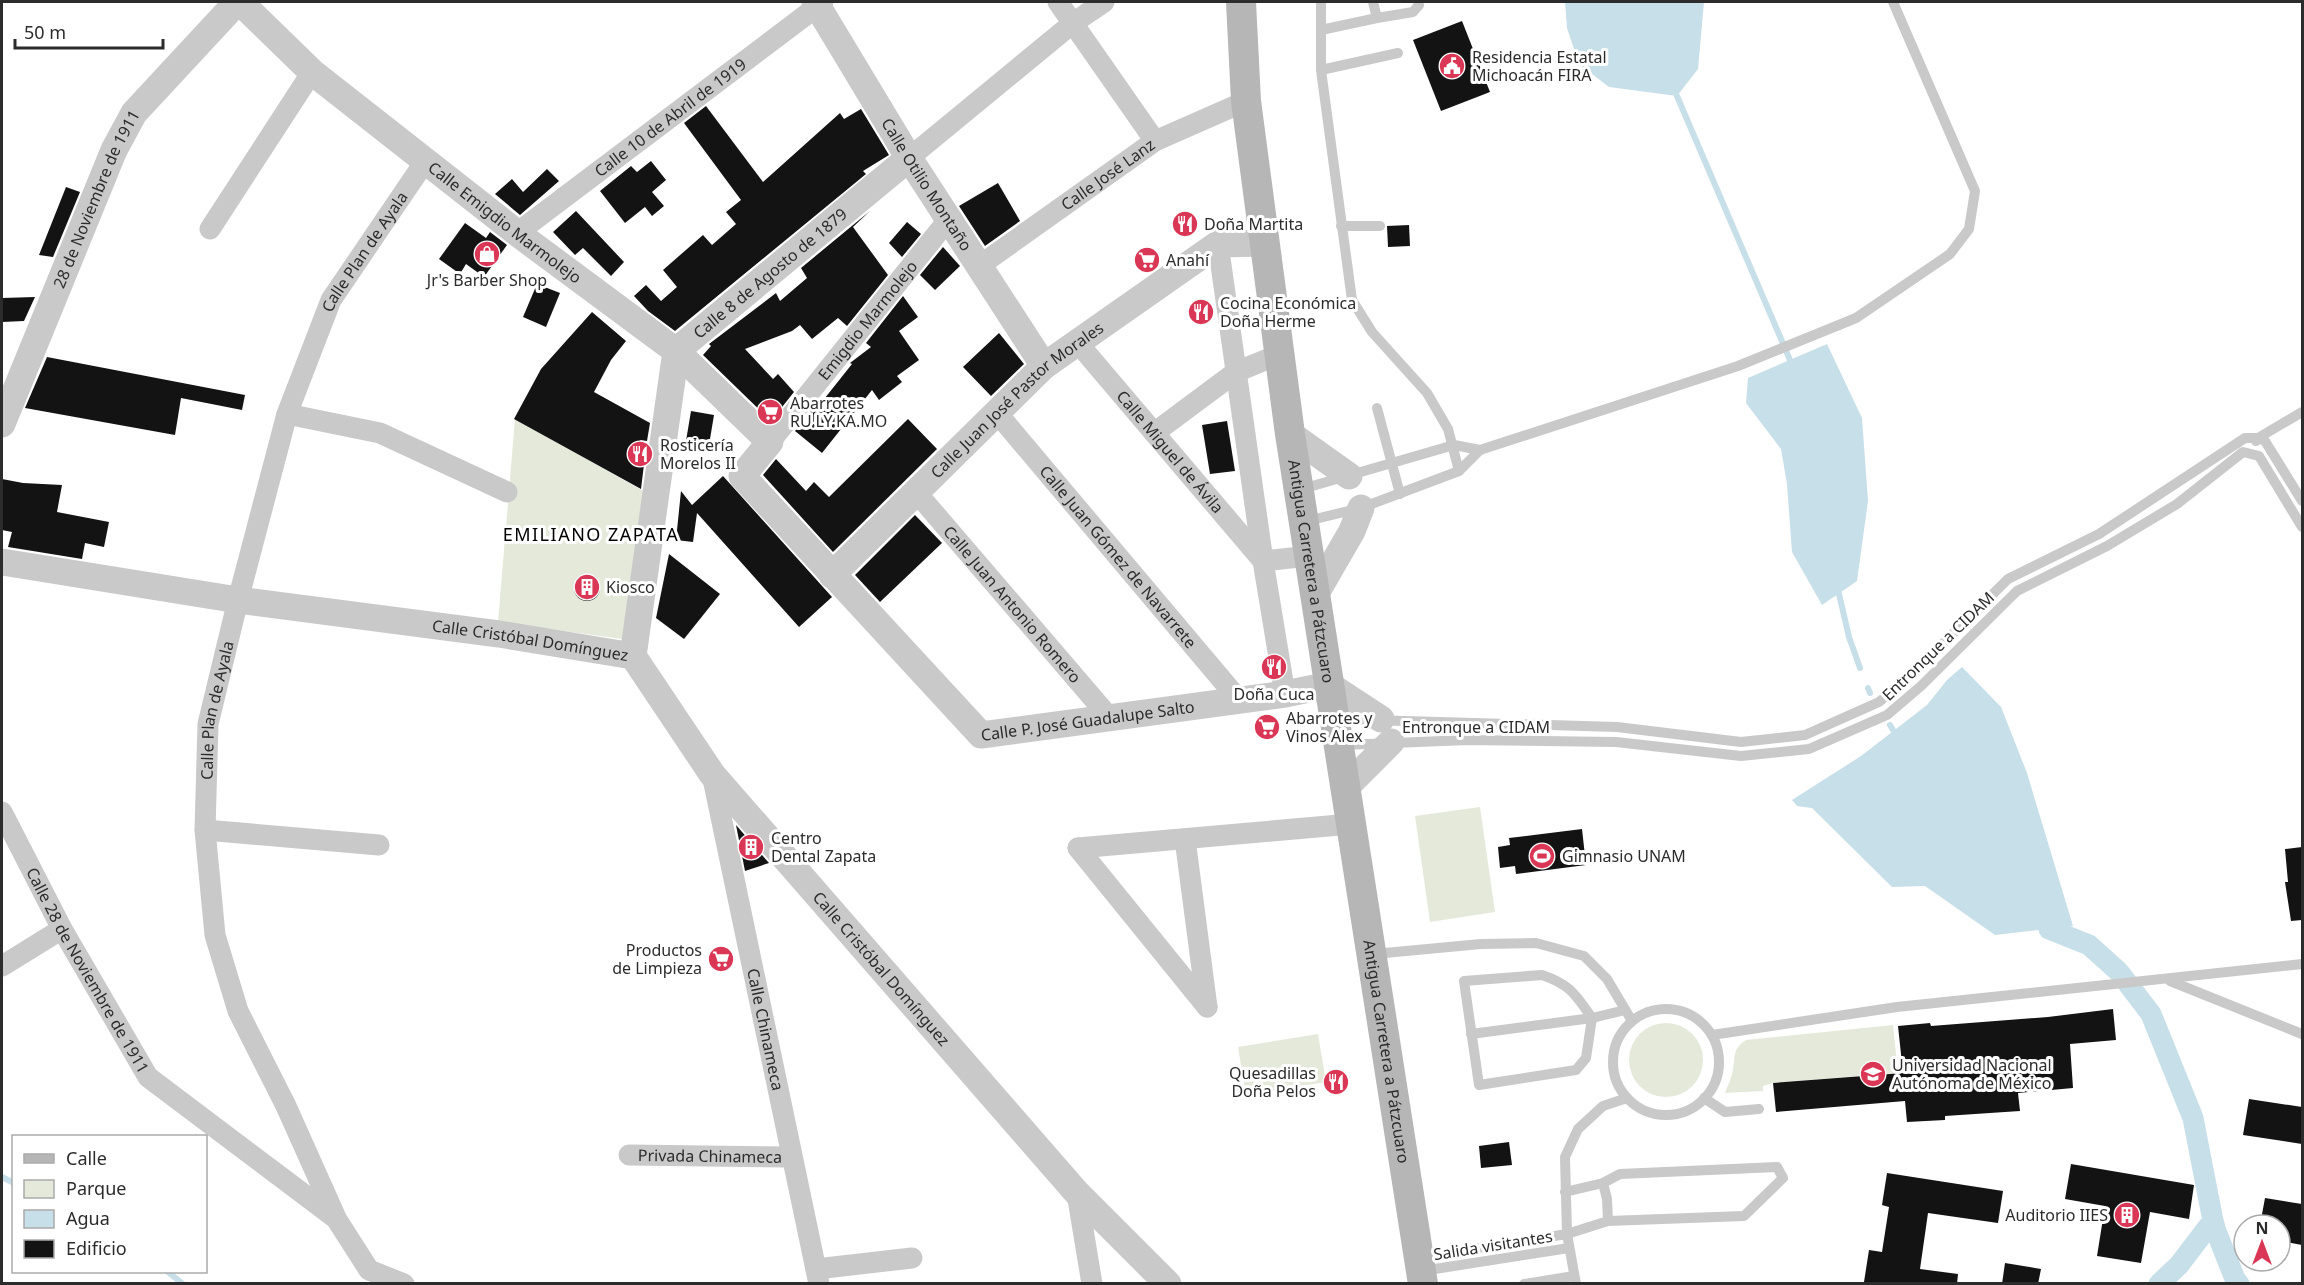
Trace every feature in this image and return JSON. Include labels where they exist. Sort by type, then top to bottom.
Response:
[{"type":"main road","name":"Antigua Carretera a Pátzcuaro","points":[[1241,2],[1246,101],[1290,434],[1421,1271]]},
{"type":"street","name":"Calle Emigdio Marmolejo","points":[[239,2],[312,72],[517,233],[676,351],[770,442]]},
{"type":"street","name":"28 de Noviembre de 1911","points":[[2,424],[114,150],[134,113],[239,2]]},
{"type":"street","points":[[1058,2],[1155,141]]},
{"type":"street","name":"Calle 8 de Agosto de 1879","points":[[676,351],[1073,23],[1104,2]]},
{"type":"street","name":"Calle Otilio Montaño","points":[[819,3],[909,158],[1044,366]]},
{"type":"street","name":"Calle 10 de Abril de 1919","points":[[517,233],[819,3]]},
{"type":"street","points":[[210,229],[312,72]]},
{"type":"street","name":"Calle José Lanz","points":[[979,266],[1155,141],[1246,101]]},
{"type":"street","name":"Calle Plan de Ayala","points":[[404,1284],[369,1270],[337,1220],[286,1106],[238,1011],[215,934],[205,830],[208,724],[287,414],[331,300],[426,160]]},
{"type":"street","name":"Emigdio Marmolejo","points":[[742,476],[948,220]]},
{"type":"street","points":[[1265,243],[1218,244],[1263,561],[1285,694]]},
{"type":"street","name":"Calle Juan José Pastor Morales","points":[[832,575],[1044,366],[1218,244]]},
{"type":"street","name":"Calle Miguel de Ávila","points":[[1077,342],[1263,561]]},
{"type":"street","points":[[633,656],[676,351]]},
{"type":"street","points":[[1154,433],[1236,372],[1280,354]]},
{"type":"street","name":"Calle Juan Gómez de Navarrete","points":[[997,413],[1239,700]]},
{"type":"street","points":[[287,414],[380,433],[507,492]]},
{"type":"street","points":[[1290,434],[1355,492],[1352,531],[1315,595]]},
{"type":"street","name":"Calle P. José Guadalupe Salto","points":[[742,476],[981,735],[1285,694],[1329,685]]},
{"type":"street","name":"Calle Juan Antonio Romero","points":[[916,492],[1110,718]]},
{"type":"street","points":[[1263,561],[1309,556]]},
{"type":"street","name":"Calle Cristóbal Domínguez","points":[[2,562],[238,600],[499,634],[633,656],[712,774],[1077,1193],[1168,1284]]},
{"type":"street","points":[[1329,685],[1386,731],[1345,788]]},
{"type":"street","name":"Calle Chinameca","points":[[712,774],[817,1276]]},
{"type":"street","name":"Calle 28 de Noviembre de 1911","points":[[2,812],[62,929],[148,1077],[337,1220]]},
{"type":"street","points":[[1185,839],[1207,1007],[1078,848],[1351,824]]},
{"type":"street","points":[[205,830],[379,845]]},
{"type":"street","points":[[2,966],[62,929]]},
{"type":"street","name":"Privada Chinameca","points":[[629,1155],[791,1157]]},
{"type":"street","points":[[1077,1193],[1092,1284]]},
{"type":"street","points":[[817,1276],[912,1258]]},
{"type":"lane","points":[[1321,2],[1320,70],[1352,300],[1372,332],[1427,393],[1448,429],[1459,471]]},
{"type":"lane","points":[[1373,2],[1377,18]]},
{"type":"lane","points":[[1321,30],[1413,12],[1419,5],[1418,2]]},
{"type":"lane","points":[[1299,490],[1400,494],[1459,471],[1480,450],[1738,366],[1856,318],[1950,254],[1969,230],[1975,191],[1893,2]]},
{"type":"lane","points":[[1320,70],[1398,53]]},
{"type":"lane","points":[[1341,226],[1380,226]]},
{"type":"lane","points":[[1377,408],[1400,494]]},
{"type":"lane","name":"Entronque a CIDAM","points":[[1336,732],[1386,731],[1468,722],[1617,727],[1742,741],[1805,735],[1880,702],[1911,675],[2008,579],[2099,534],[2245,438],[2258,438],[2302,412]]},
{"type":"lane","points":[[2302,501],[2265,441],[2258,438],[2252,453],[2259,456],[2302,527]]},
{"type":"lane","points":[[1304,522],[1355,492],[1391,463],[1454,445],[1480,450]]},
{"type":"lane","name":"Entronque a CIDAM","points":[[1336,732],[1386,731],[1468,740],[1616,742],[1741,756],[1809,749],[1887,715],[1921,686],[2017,591],[2107,546],[2177,504],[2243,452],[2252,453]]},
{"type":"lane","points":[[2008,579],[2017,591]]},
{"type":"lane","points":[[1468,722],[1468,740]]},
{"type":"lane","points":[[1616,742],[1617,727]]},
{"type":"lane","points":[[1372,954],[1481,944],[1536,943],[1584,957],[1607,979],[1632,1021]]},
{"type":"lane","points":[[1712,1035],[1897,1007],[2302,964]]},
{"type":"lane","points":[[1542,975],[1561,981],[1576,995],[1592,1018],[1587,1058],[1576,1070],[1479,1085],[1472,1034],[1464,981],[1542,975]]},
{"type":"lane","points":[[2167,980],[2302,1034]]},
{"type":"lane","points":[[1660,1009],[1690,1014],[1712,1035],[1718,1051],[1719,1068],[1714,1084],[1704,1098],[1691,1109],[1675,1114],[1658,1114],[1641,1109],[1627,1098],[1617,1084],[1613,1059],[1620,1034],[1632,1021],[1645,1013],[1660,1009]]},
{"type":"lane","points":[[1472,1034],[1592,1018],[1625,1010]]},
{"type":"lane","points":[[1524,1284],[1575,1280],[1567,1234],[1565,1157],[1578,1129],[1603,1106],[1627,1098]]},
{"type":"lane","points":[[1704,1098],[1725,1112],[1759,1109]]},
{"type":"lane","points":[[1421,1271],[1567,1234],[1608,1221],[1744,1216],[1783,1178],[1776,1167],[1620,1174],[1603,1183],[1565,1192]]},
{"type":"lane","points":[[1603,1183],[1607,1199],[1608,1221]]},
{"type":"lane","name":"Salida visitantes","points":[[1421,1271],[1569,1248]]},
{"type":"green space","points":[[515,419],[645,492],[622,639],[498,622]]},
{"type":"green space","points":[[1480,807],[1495,912],[1430,922],[1415,816]]},
{"type":"green space","points":[[1666,1023],[1680,1026],[1692,1034],[1700,1046],[1703,1060],[1700,1074],[1692,1086],[1680,1094],[1666,1097],[1652,1094],[1640,1086],[1632,1074],[1629,1060],[1632,1046],[1640,1034],[1652,1026]]},
{"type":"green space","points":[[1893,1025],[1898,1073],[1773,1083],[1763,1086],[1763,1091],[1725,1093],[1732,1075],[1737,1050],[1746,1040]]},
{"type":"green space","points":[[1318,1034],[1326,1082],[1246,1095],[1238,1047]]},
{"type":"water","points":[[1565,2],[1704,2],[1698,69],[1677,96],[1609,87],[1579,64],[1567,28]]},
{"type":"water","points":[[1827,344],[1862,418],[1868,501],[1857,581],[1822,605],[1792,552],[1787,484],[1781,449],[1746,403],[1748,378]]},
{"type":"water","points":[[1962,667],[2001,707],[2027,773],[2073,926],[1995,935],[1925,886],[1892,887],[1812,808],[1797,806],[1792,800],[1861,756],[1927,705],[1947,680]]},
{"type":"building","name":"Residencia Estatal Michoacán FIRA","points":[[1462,21],[1490,92],[1441,111],[1413,40]]},
{"type":"building","points":[[706,106],[763,182],[840,113],[844,119],[861,109],[889,155],[863,171],[866,174],[675,331],[648,311],[634,296],[646,285],[661,301],[677,287],[663,270],[703,235],[712,245],[736,224],[726,212],[741,200],[684,123]]},
{"type":"building","points":[[651,161],[666,180],[652,192],[664,206],[652,216],[645,207],[625,223],[600,191],[631,166],[637,172]]},
{"type":"building","points":[[547,169],[559,181],[520,215],[495,194],[512,179],[523,192]]},
{"type":"building","points":[[998,183],[1020,221],[985,246],[959,206]]},
{"type":"building","points":[[66,187],[80,192],[53,257],[39,255]]},
{"type":"building","points":[[576,211],[624,262],[611,276],[583,248],[575,255],[553,232]]},
{"type":"building","points":[[870,211],[853,227],[888,275],[847,326],[838,318],[812,339],[800,325],[792,331],[745,349],[773,379],[778,374],[794,392],[771,421],[703,355],[711,346],[709,344],[776,293],[780,301],[807,278],[801,268]]},
{"type":"building","points":[[907,222],[921,234],[902,257],[889,243]]},
{"type":"building","points":[[465,223],[486,238],[490,232],[507,245],[484,277],[466,264],[460,274],[439,259]]},
{"type":"building","points":[[1409,225],[1410,246],[1388,247],[1387,226]]},
{"type":"building","points":[[943,247],[960,266],[935,290],[920,275]]},
{"type":"building","points":[[537,284],[560,293],[546,327],[523,317]]},
{"type":"building","points":[[903,296],[918,317],[899,331],[919,360],[897,376],[902,382],[879,400],[872,390],[822,453],[795,431],[811,411],[813,413],[852,364],[850,363],[871,347],[866,343]]},
{"type":"building","points":[[35,297],[24,321],[2,322],[2,298]]},
{"type":"building","points":[[592,312],[626,341],[611,360],[594,392],[650,423],[647,441],[640,440],[646,448],[641,489],[514,419],[541,369]]},
{"type":"building","points":[[999,333],[1024,364],[991,396],[963,367]]},
{"type":"building","points":[[47,357],[245,395],[242,410],[181,398],[175,435],[25,408]]},
{"type":"building","points":[[691,411],[714,415],[708,451],[685,447]]},
{"type":"building","points":[[908,419],[937,449],[833,552],[763,475],[776,459],[806,491],[814,482],[829,497]]},
{"type":"building","points":[[1227,421],[1235,471],[1210,474],[1202,425]]},
{"type":"building","points":[[723,476],[832,597],[799,627],[697,513],[693,542],[676,540],[681,491],[692,505]]},
{"type":"building","points":[[2,479],[23,483],[62,485],[57,512],[109,522],[104,547],[85,543],[82,559],[8,547],[12,532],[2,530]]},
{"type":"building","points":[[915,515],[942,543],[880,602],[855,575]]},
{"type":"building","points":[[669,554],[720,594],[684,639],[656,618]]},
{"type":"building","name":"Kiosco","points":[[587,575],[596,579],[600,588],[596,597],[587,601],[578,597],[574,588],[578,579]]},
{"type":"building","name":"Centro Dental Zapata","points":[[736,825],[769,863],[745,871]]},
{"type":"building","name":"Gimnasio UNAM","points":[[1582,829],[1586,865],[1516,874],[1515,866],[1500,868],[1498,847],[1510,845],[1509,838]]},
{"type":"building","points":[[2302,847],[2302,920],[2291,921],[2285,882],[2288,882],[2285,849]]},
{"type":"building","points":[[2113,1009],[2116,1040],[2070,1044],[2073,1088],[2018,1093],[2020,1111],[1945,1116],[1945,1120],[1907,1122],[1905,1101],[1776,1112],[1773,1083],[1903,1073],[1898,1026],[1930,1023],[1931,1026],[2048,1017]]},
{"type":"building","points":[[2249,1099],[2302,1107],[2302,1144],[2243,1135]]},
{"type":"building","points":[[1509,1142],[1512,1165],[1481,1168],[1479,1146]]},
{"type":"building","name":"Auditorio IIES","points":[[2071,1164],[2194,1185],[2189,1219],[2150,1212],[2141,1263],[2097,1256],[2105,1206],[2065,1199]]},
{"type":"building","points":[[1887,1173],[2003,1191],[1998,1223],[1928,1213],[1920,1269],[1958,1274],[1957,1284],[1864,1282],[1869,1250],[1882,1252],[1889,1207],[1882,1205]]},
{"type":"building","points":[[2265,1198],[2302,1204],[2302,1245],[2292,1243],[2292,1213],[2262,1213]]},
{"type":"building","points":[[2005,1263],[2041,1269],[2038,1284],[2002,1284]]},
{"type":"waterway","points":[[1677,96],[1790,360]]},
{"type":"waterway","points":[[1839,594],[1849,637],[1860,668]]},
{"type":"waterway","points":[[1868,688],[1870,693]]},
{"type":"waterway","points":[[1890,725],[1893,730]]},
{"type":"waterway","points":[[2049,929],[2089,945],[2119,972],[2151,1014],[2193,1118],[2214,1226],[2239,1284]]},
{"type":"waterway","points":[[2,1177],[12,1182]]},
{"type":"waterway","points":[[2159,1284],[2179,1265],[2208,1227],[2214,1224]]},
{"type":"waterway","points":[[169,1273],[183,1284]]},
{"type":"place","name":"Residencia Estatal Michoacán FIRA","points":[[1452,66]]},
{"type":"place","name":"Doña Martita","points":[[1185,224]]},
{"type":"place","name":"Jr's Barber Shop","points":[[487,254]]},
{"type":"place","name":"Anahí","points":[[1147,260]]},
{"type":"place","name":"Cocina Económica Doña Herme","points":[[1201,312]]},
{"type":"place","name":"Abarrotes RU.LY.KA.MO","points":[[770,412]]},
{"type":"place","name":"Rosticería Morelos II","points":[[640,454]]},
{"type":"place","name":"Kiosco","points":[[587,587]]},
{"type":"place","name":"Doña Cuca","points":[[1274,667]]},
{"type":"place","name":"Abarrotes y Vinos Alex","points":[[1267,727]]},
{"type":"place","name":"Centro Dental Zapata","points":[[751,847]]},
{"type":"place","name":"Gimnasio UNAM","points":[[1542,856]]},
{"type":"place","name":"Productos de Limpieza","points":[[721,959]]},
{"type":"place","name":"Universidad Nacional Autónoma de México","points":[[1873,1074]]},
{"type":"place","name":"Quesadillas Doña Pelos","points":[[1336,1082]]},
{"type":"place","name":"Auditorio IIES","points":[[2127,1215]]},
{"type":"district","name":"EMILIANO ZAPATA","points":[[591,534]]}]
